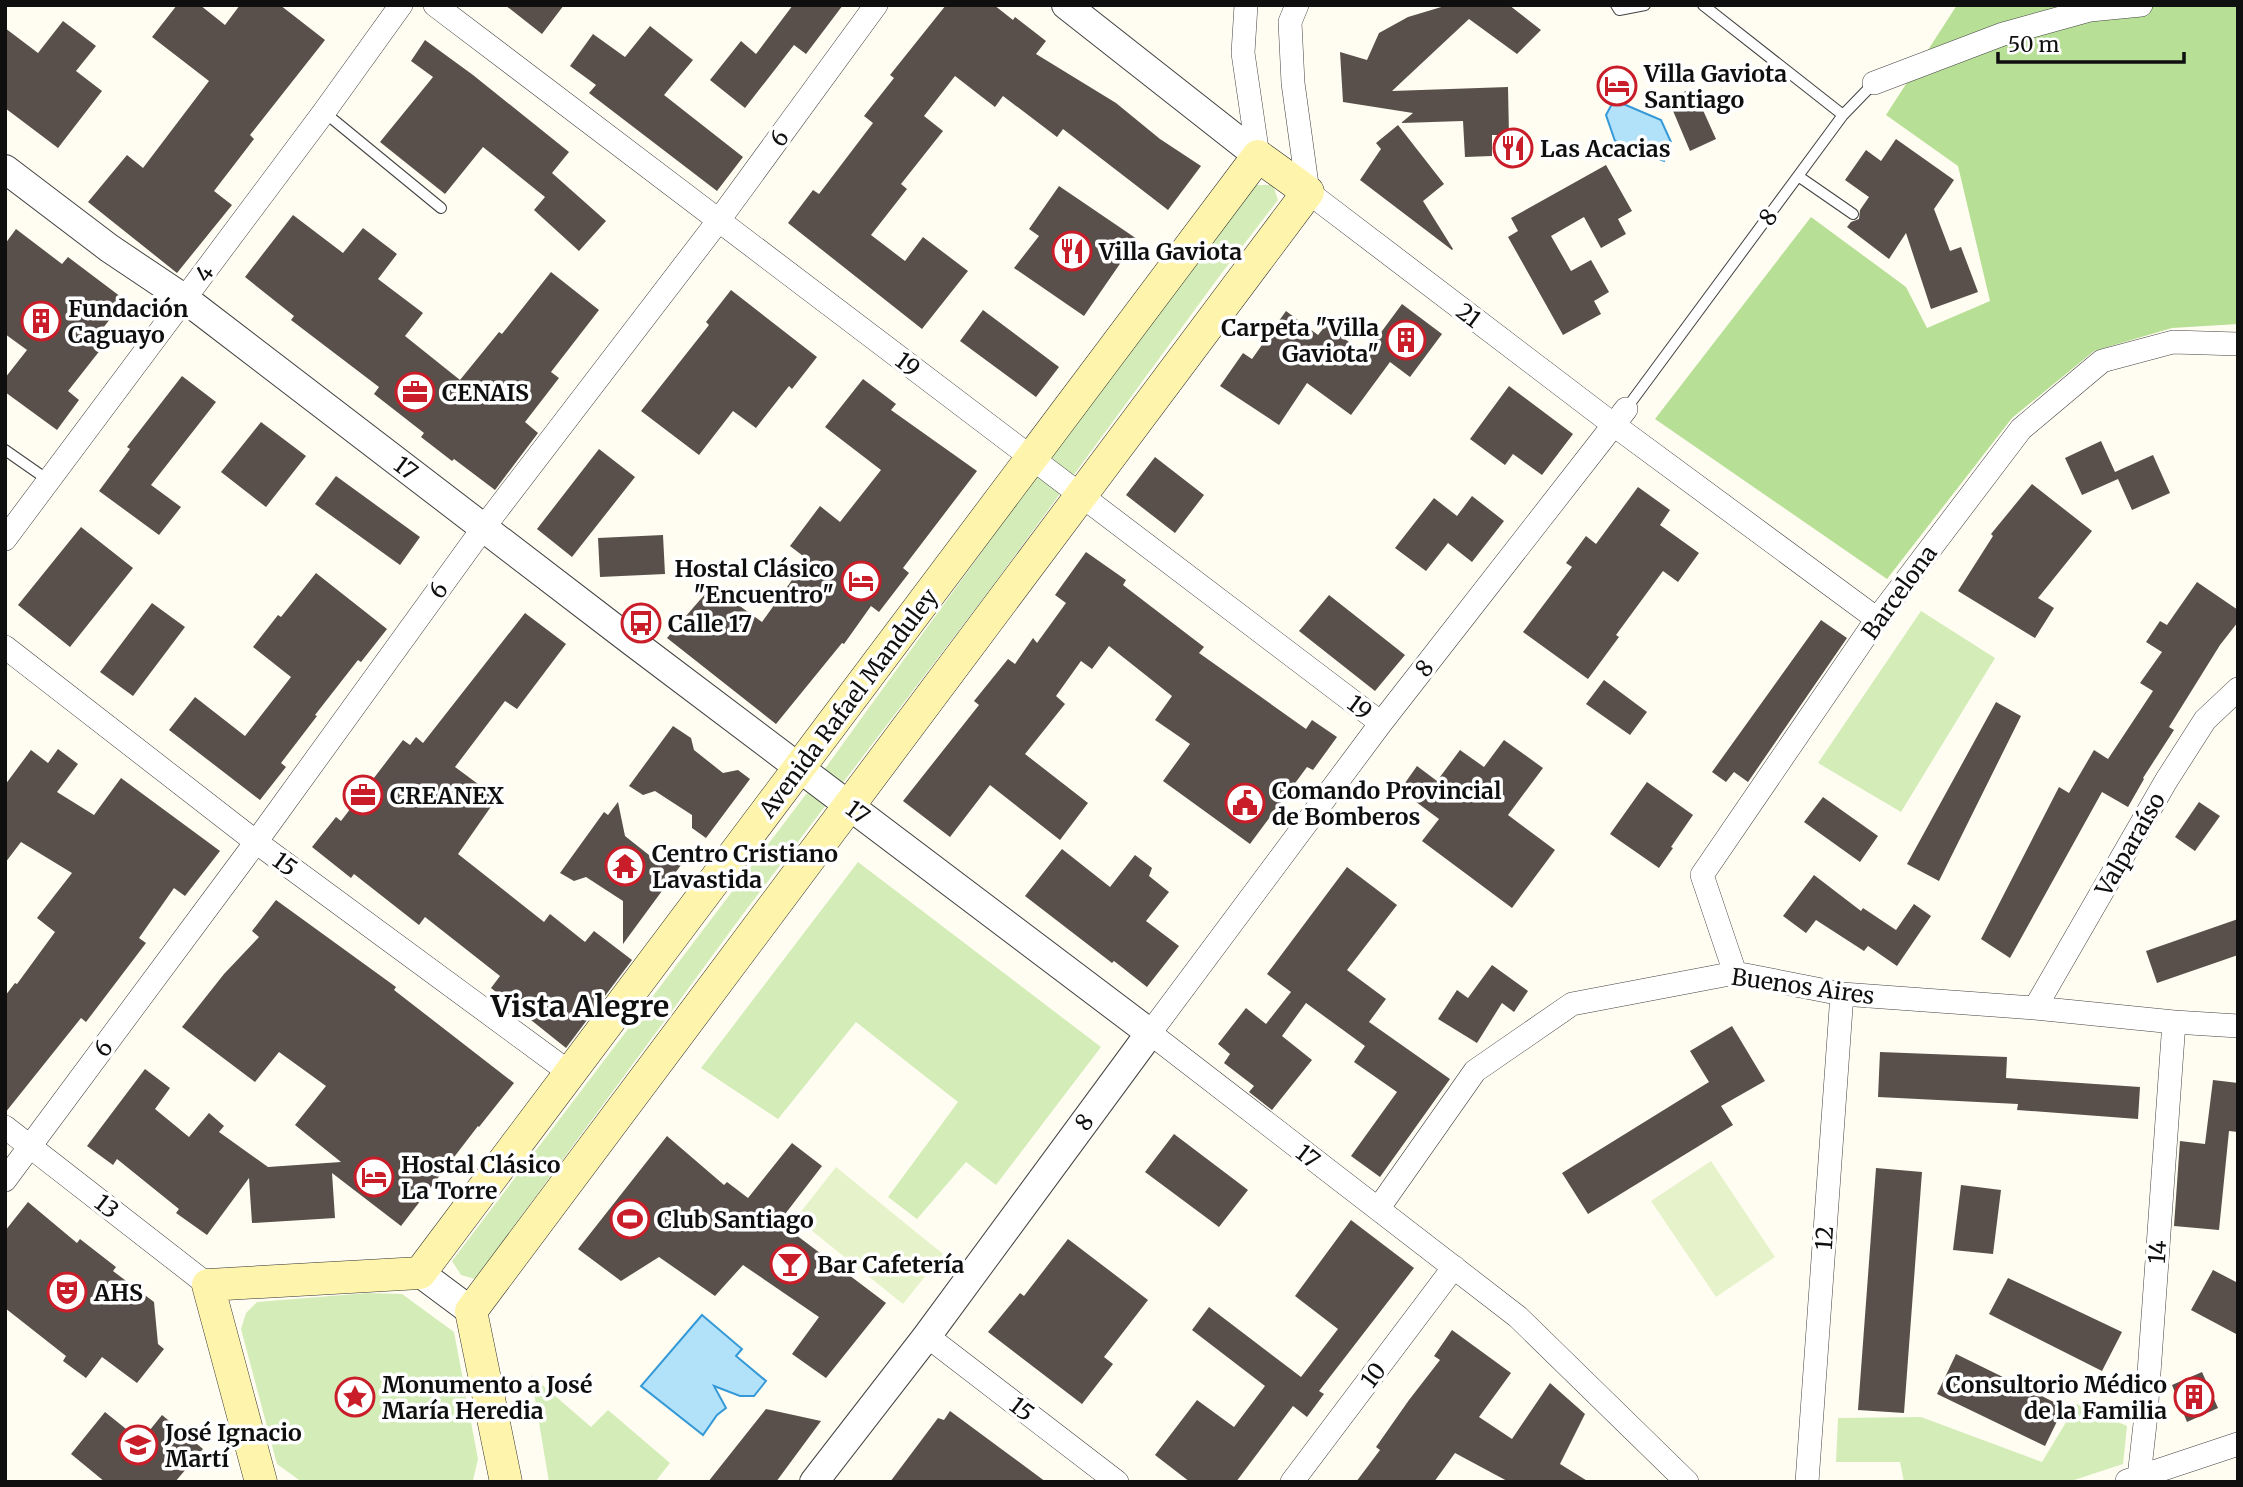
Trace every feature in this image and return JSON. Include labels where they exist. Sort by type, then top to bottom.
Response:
[{"type":"main road","name":"21","points":[[1258,156],[1308,192]]},
{"type":"main road","name":"Avenida Rafael Manduley","points":[[420,1273],[1258,156]]},
{"type":"main road","points":[[506,1482],[471,1311],[1308,192]]},
{"type":"main road","points":[[261,1482],[208,1285],[420,1273]]},
{"type":"street","name":"4","points":[[5,539],[401,5]]},
{"type":"street","name":"19","points":[[435,5],[1381,723]]},
{"type":"street","name":"6","points":[[5,1180],[256,842],[484,527],[719,220],[876,5]]},
{"type":"street","name":"21","points":[[1066,5],[1258,156]]},
{"type":"street","points":[[1246,5],[1243,53],[1258,156]]},
{"type":"street","points":[[1297,5],[1290,22],[1293,83],[1308,192]]},
{"type":"street","name":"8","points":[[1874,83],[2003,34],[2090,10],[2141,5]]},
{"type":"street","name":"17","points":[[5,169],[109,248],[185,299],[1150,1032],[1454,1267],[1518,1317],[1687,1482]]},
{"type":"street","name":"21","points":[[1308,192],[1620,417],[1877,619]]},
{"type":"street","name":"Barcelona","points":[[1735,973],[1702,876],[1877,619],[2021,429],[2102,361],[2173,342],[2238,344]]},
{"type":"street","name":"8","points":[[814,1482],[927,1336],[1381,723],[1620,417]]},
{"type":"street","name":"15","points":[[5,647],[256,842],[570,1073]]},
{"type":"street","name":"Valparaíso","points":[[2035,1008],[2166,781],[2205,720],[2238,689]]},
{"type":"street","name":"Buenos Aires","points":[[1378,1209],[1475,1071],[1572,1004],[1735,973],[1842,994],[2035,1008],[2174,1023],[2238,1026]]},
{"type":"street","name":"12","points":[[1807,1482],[1842,994]]},
{"type":"street","name":"14","points":[[2135,1480],[2146,1415],[2174,1023]]},
{"type":"street","name":"13","points":[[5,1127],[208,1285]]},
{"type":"street","name":"10","points":[[1292,1482],[1454,1267]]},
{"type":"street","points":[[420,1273],[471,1311]]},
{"type":"street","name":"15","points":[[927,1336],[1117,1482]]},
{"type":"street","points":[[2135,1480],[2238,1444]]},
{"type":"lane","points":[[1616,5],[1619,10],[1645,5]]},
{"type":"lane","points":[[1703,5],[1843,115]]},
{"type":"lane","name":"8","points":[[1620,417],[1843,115],[1874,83]]},
{"type":"lane","points":[[324,112],[441,208]]},
{"type":"lane","points":[[1798,176],[1853,214]]},
{"type":"lane","points":[[5,450],[48,480]]},
{"type":"green space","points":[[1957,5],[2238,5],[2238,324],[2172,328],[2094,351],[2012,418],[1887,579],[1655,419],[1811,217],[1906,287],[1927,328],[1990,301],[1958,166],[1886,115]]},
{"type":"green space","points":[[1256,185],[1273,185],[1278,200],[988,592],[743,914],[475,1279],[461,1275],[452,1261],[816,781],[1044,466]]},
{"type":"green space","points":[[1921,611],[1995,658],[1901,812],[1818,763]]},
{"type":"green space","points":[[858,862],[1101,1047],[996,1185],[966,1162],[917,1219],[888,1197],[958,1102],[856,1022],[778,1119],[701,1068]]},
{"type":"green space","points":[[1711,1161],[1775,1257],[1716,1297],[1651,1201]]},
{"type":"green space","points":[[836,1167],[943,1254],[903,1304],[796,1218]]},
{"type":"green space","points":[[368,1293],[402,1294],[454,1332],[478,1459],[471,1482],[302,1482],[277,1464],[241,1329],[246,1313],[257,1302]]},
{"type":"green space","points":[[531,1375],[591,1427],[608,1410],[670,1463],[655,1482],[549,1482]]},
{"type":"green space","points":[[2077,1404],[2127,1426],[2123,1464],[2068,1482],[1904,1482],[1900,1462],[1836,1462],[1838,1418],[1921,1417],[2042,1462]]},
{"type":"water","points":[[1614,100],[1661,120],[1671,142],[1664,161],[1615,141],[1606,115]]},
{"type":"water","points":[[702,1315],[742,1349],[736,1356],[766,1381],[754,1396],[740,1396],[714,1386],[726,1408],[717,1415],[703,1435],[641,1386]]},
{"type":"building","points":[[177,5],[200,5],[225,25],[240,5],[280,5],[325,40],[250,135],[254,139],[214,191],[232,205],[177,273],[88,202],[127,155],[143,168],[209,81],[152,37]]},
{"type":"building","points":[[505,5],[564,5],[542,34]]},
{"type":"building","points":[[793,5],[843,5],[806,54],[794,45],[745,108],[710,80],[741,41],[756,54]]},
{"type":"building","points":[[946,5],[994,5],[1013,20],[1015,17],[1046,41],[1036,54],[1116,103],[1160,139],[1201,166],[1168,210],[1063,129],[1057,137],[1003,96],[995,107],[955,76],[924,116],[943,131],[901,184],[907,189],[871,235],[905,261],[923,237],[968,271],[922,329],[788,223],[813,190],[819,194],[873,123],[864,116],[894,78],[890,75]]},
{"type":"building","points":[[1448,5],[1509,5],[1541,30],[1517,54],[1469,19],[1392,91],[1508,87],[1509,135],[1492,135],[1492,156],[1465,157],[1463,121],[1401,123],[1413,113],[1343,102],[1340,52],[1367,60],[1379,33],[1408,17]]},
{"type":"building","points":[[63,21],[96,46],[76,71],[102,91],[58,148],[5,108],[5,28],[38,53]]},
{"type":"building","points":[[650,26],[693,60],[664,95],[743,157],[717,191],[589,93],[596,85],[570,66],[593,34],[625,57]]},
{"type":"building","points":[[425,40],[569,152],[552,173],[606,221],[579,251],[534,210],[545,197],[483,147],[445,194],[380,142],[433,77],[411,61]]},
{"type":"building","points":[[1693,88],[1716,139],[1690,151],[1668,99]]},
{"type":"building","points":[[1398,125],[1444,184],[1423,201],[1452,250],[1360,180],[1381,149],[1376,143]]},
{"type":"building","points":[[1896,139],[1954,180],[1934,209],[1950,251],[1961,247],[1978,292],[1931,309],[1906,233],[1889,259],[1847,227],[1859,219],[1860,210],[1869,197],[1845,180],[1866,150],[1881,161]]},
{"type":"building","points":[[1606,165],[1632,211],[1618,219],[1626,234],[1601,248],[1584,217],[1551,236],[1571,271],[1591,260],[1609,292],[1594,301],[1601,314],[1563,335],[1508,237],[1518,231],[1511,218]]},
{"type":"building","name":"Villa Gaviota","points":[[1059,186],[1137,239],[1084,316],[1014,268],[1039,236],[1029,229]]},
{"type":"building","points":[[293,215],[343,253],[363,228],[397,254],[378,279],[423,313],[405,336],[460,380],[499,332],[502,334],[551,272],[599,310],[551,372],[559,378],[525,422],[538,433],[495,490],[421,437],[424,433],[374,394],[379,387],[291,320],[294,316],[245,277]]},
{"type":"building","points":[[16,229],[62,264],[68,257],[125,300],[96,337],[105,344],[68,391],[79,400],[57,430],[5,392],[5,378],[27,350],[5,334],[5,244]]},
{"type":"building","points":[[731,290],[817,357],[792,389],[789,386],[756,428],[733,411],[699,455],[641,411],[709,325],[706,322]]},
{"type":"building","points":[[1402,304],[1442,334],[1410,377],[1390,362],[1351,415],[1307,383],[1279,425],[1220,386],[1243,353],[1252,359],[1286,311],[1318,335],[1326,325],[1365,354]]},
{"type":"building","points":[[983,310],[1059,367],[1036,397],[960,341]]},
{"type":"building","points":[[182,376],[216,402],[151,485],[181,507],[159,535],[99,491],[130,449],[127,447]]},
{"type":"building","points":[[863,379],[896,404],[891,410],[977,471],[903,568],[909,573],[879,612],[871,606],[844,644],[842,643],[776,724],[667,638],[712,586],[762,622],[807,559],[790,546],[820,506],[840,522],[881,470],[825,427]]},
{"type":"building","points":[[1509,386],[1573,434],[1542,475],[1513,454],[1505,465],[1470,439]]},
{"type":"building","points":[[261,422],[306,456],[266,507],[221,472]]},
{"type":"building","points":[[2101,441],[2115,472],[2153,455],[2170,493],[2132,510],[2118,479],[2082,495],[2065,458]]},
{"type":"building","points":[[599,449],[635,477],[572,557],[537,529]]},
{"type":"building","points":[[1155,457],[1204,495],[1175,533],[1126,495]]},
{"type":"building","points":[[336,476],[420,537],[400,565],[315,504]]},
{"type":"building","points":[[2032,484],[2092,531],[2038,598],[2054,608],[2035,638],[1958,591],[1993,536],[1991,534]]},
{"type":"building","points":[[1638,487],[1670,510],[1660,525],[1699,553],[1678,582],[1663,571],[1588,679],[1523,632],[1572,567],[1566,563],[1586,536],[1596,544]]},
{"type":"building","points":[[1472,496],[1504,521],[1472,562],[1448,543],[1426,571],[1395,548],[1434,498],[1457,516]]},
{"type":"building","points":[[81,527],[133,568],[70,647],[18,605]]},
{"type":"building","points":[[663,535],[665,574],[600,577],[598,538]]},
{"type":"building","points":[[1086,552],[1126,580],[1123,585],[1204,647],[1199,653],[1306,729],[1312,720],[1337,737],[1313,770],[1307,767],[1250,844],[1163,781],[1190,744],[1155,720],[1172,696],[1109,646],[1092,669],[1081,661],[1056,696],[1065,704],[1025,754],[1088,803],[1060,840],[990,785],[950,837],[903,801],[979,705],[974,701],[1008,659],[1015,664],[1033,638],[1037,643],[1066,603],[1055,595]]},
{"type":"building","points":[[316,573],[387,629],[361,662],[358,660],[315,715],[317,716],[281,763],[286,767],[260,800],[169,730],[195,697],[245,736],[291,677],[253,647]]},
{"type":"building","points":[[2197,582],[2238,610],[2238,622],[2220,645],[2169,727],[2174,730],[2128,807],[2102,792],[2010,958],[1981,939],[2059,787],[2069,793],[2094,750],[2108,759],[2153,691],[2140,683],[2162,652],[2146,642],[2160,621],[2167,625]]},
{"type":"building","points":[[1329,595],[1405,655],[1375,691],[1299,631]]},
{"type":"building","points":[[152,603],[185,627],[133,696],[100,672]]},
{"type":"building","points":[[525,613],[566,644],[517,709],[505,701],[455,767],[497,798],[458,854],[544,922],[550,914],[585,942],[594,931],[632,960],[566,1048],[491,988],[500,976],[425,917],[419,925],[354,874],[351,878],[312,847],[336,817],[341,821],[403,740],[410,745],[416,737],[423,743]]},
{"type":"building","points":[[1821,620],[1847,638],[1748,782],[1734,772],[1726,782],[1712,772]]},
{"type":"building","points":[[1604,680],[1647,712],[1630,735],[1586,704]]},
{"type":"building","points":[[1996,702],[2021,716],[1939,881],[1907,864]]},
{"type":"building","points":[[673,726],[691,738],[694,750],[723,773],[738,770],[750,779],[706,838],[692,828],[692,815],[655,791],[643,795],[629,786]]},
{"type":"building","points":[[1504,740],[1543,768],[1508,815],[1555,850],[1512,908],[1422,841],[1439,819],[1400,790],[1417,766],[1437,781],[1460,750],[1484,767]]},
{"type":"building","points":[[58,749],[78,764],[57,792],[94,815],[121,778],[220,851],[185,896],[174,888],[139,938],[146,943],[86,1022],[81,1018],[5,1113],[5,996],[55,932],[37,918],[72,873],[21,842],[5,863],[5,785],[31,750],[48,763]]},
{"type":"building","points":[[1647,782],[1693,815],[1659,868],[1610,834]]},
{"type":"building","points":[[1823,797],[1878,836],[1860,862],[1804,822]]},
{"type":"building","points":[[618,802],[625,836],[654,859],[669,856],[681,865],[623,944],[623,901],[586,877],[574,881],[560,873],[604,812],[608,815]]},
{"type":"building","points":[[2199,802],[2220,816],[2195,851],[2175,837]]},
{"type":"building","points":[[1062,849],[1110,887],[1135,855],[1152,868],[1149,876],[1169,892],[1146,921],[1179,946],[1147,987],[1025,896]]},
{"type":"building","points":[[1347,867],[1397,905],[1347,970],[1386,999],[1369,1022],[1450,1079],[1380,1177],[1351,1156],[1397,1092],[1354,1062],[1365,1046],[1306,1003],[1282,1036],[1312,1060],[1272,1110],[1249,1092],[1254,1086],[1224,1063],[1230,1054],[1218,1044],[1246,1008],[1266,1024],[1291,992],[1267,974]]},
{"type":"building","points":[[1814,875],[1861,911],[1863,908],[1896,930],[1914,904],[1931,916],[1897,966],[1868,946],[1864,951],[1816,920],[1806,933],[1783,916]]},
{"type":"building","points":[[276,900],[396,987],[394,990],[514,1083],[401,1226],[332,1173],[335,1218],[252,1223],[249,1178],[207,1235],[176,1213],[179,1209],[117,1159],[113,1165],[87,1146],[145,1069],[170,1088],[155,1109],[189,1137],[209,1113],[224,1126],[219,1132],[268,1167],[341,1162],[295,1125],[326,1086],[279,1052],[255,1082],[182,1027],[224,974],[259,937],[252,931]]},
{"type":"building","points":[[2238,919],[2238,955],[2157,983],[2146,951]]},
{"type":"building","points":[[1492,965],[1528,991],[1514,1012],[1502,1003],[1477,1043],[1438,1019],[1457,990],[1468,998]]},
{"type":"building","points":[[1732,1026],[1765,1081],[1721,1106],[1733,1125],[1588,1214],[1562,1173],[1709,1082],[1690,1051]]},
{"type":"building","points":[[1880,1052],[2007,1057],[2006,1078],[2140,1087],[2138,1119],[2017,1110],[2018,1104],[1878,1097]]},
{"type":"building","points":[[2213,1080],[2238,1083],[2238,1132],[2229,1131],[2219,1230],[2174,1226],[2180,1141],[2205,1144]]},
{"type":"building","points":[[1174,1134],[1248,1190],[1219,1227],[1145,1172]]},
{"type":"building","points":[[667,1136],[724,1185],[727,1182],[748,1198],[792,1143],[822,1166],[779,1222],[886,1303],[826,1378],[792,1354],[819,1317],[743,1265],[715,1296],[659,1257],[621,1281],[578,1249]]},
{"type":"building","points":[[1876,1168],[1922,1172],[1904,1413],[1858,1410]]},
{"type":"building","points":[[1961,1185],[2001,1190],[1993,1254],[1953,1250]]},
{"type":"building","points":[[28,1202],[77,1243],[80,1239],[116,1267],[113,1271],[154,1302],[158,1344],[164,1349],[137,1383],[102,1357],[86,1378],[63,1361],[66,1356],[5,1308],[5,1231]]},
{"type":"building","points":[[1351,1220],[1414,1268],[1319,1391],[1324,1394],[1307,1417],[1293,1406],[1236,1482],[1190,1482],[1155,1455],[1197,1400],[1234,1427],[1265,1386],[1192,1330],[1209,1307],[1301,1377],[1338,1329],[1295,1296]]},
{"type":"building","points":[[1068,1239],[1148,1300],[1104,1357],[1113,1364],[1082,1404],[988,1332],[1020,1293],[1024,1296]]},
{"type":"building","points":[[2213,1270],[2238,1283],[2238,1335],[2191,1310]]},
{"type":"building","points":[[2008,1278],[2122,1332],[2102,1371],[1989,1314]]},
{"type":"building","points":[[1452,1330],[1511,1373],[1479,1417],[1512,1439],[1550,1383],[1585,1414],[1560,1464],[1589,1482],[1509,1482],[1455,1453],[1434,1482],[1356,1482],[1380,1450],[1376,1447],[1440,1360],[1434,1356]]},
{"type":"building","points":[[1956,1354],[2064,1407],[2045,1446],[1937,1394]]},
{"type":"building","name":"Consultorio Médico de la Familia","points":[[2202,1372],[2218,1408],[2187,1422],[2172,1385]]},
{"type":"building","points":[[766,1409],[821,1421],[776,1482],[708,1482]]},
{"type":"building","points":[[950,1411],[1046,1482],[890,1482],[938,1418],[944,1420]]},
{"type":"building","name":"José Ignacio Martí","points":[[105,1412],[141,1441],[162,1415],[203,1449],[175,1482],[105,1482],[71,1454]]},
{"type":"place","name":"Villa Gaviota Santiago","points":[[1617,86]]},
{"type":"place","name":"Las Acacias","points":[[1513,148]]},
{"type":"place","name":"Villa Gaviota","points":[[1072,251]]},
{"type":"place","name":"Fundación Caguayo","points":[[41,321]]},
{"type":"place","name":"Carpeta \"Villa Gaviota\"","points":[[1406,340]]},
{"type":"place","name":"CENAIS","points":[[415,392]]},
{"type":"place","name":"Hostal Clásico \"Encuentro\"","points":[[861,581]]},
{"type":"place","name":"Calle 17","points":[[641,623]]},
{"type":"place","name":"CREANEX","points":[[363,795]]},
{"type":"place","name":"Comando Provincial de Bomberos","points":[[1245,803]]},
{"type":"place","name":"Centro Cristiano Lavastida","points":[[625,866]]},
{"type":"place","name":"Hostal Clásico La Torre","points":[[374,1177]]},
{"type":"place","name":"Club Santiago","points":[[630,1219]]},
{"type":"place","name":"Bar Cafetería","points":[[790,1264]]},
{"type":"place","name":"AHS","points":[[67,1292]]},
{"type":"place","name":"Monumento a José María Heredia","points":[[355,1397]]},
{"type":"place","name":"Consultorio Médico de la Familia","points":[[2194,1397]]},
{"type":"place","name":"José Ignacio Martí","points":[[138,1445]]},
{"type":"district","name":"Vista Alegre","points":[[580,1006]]}]
